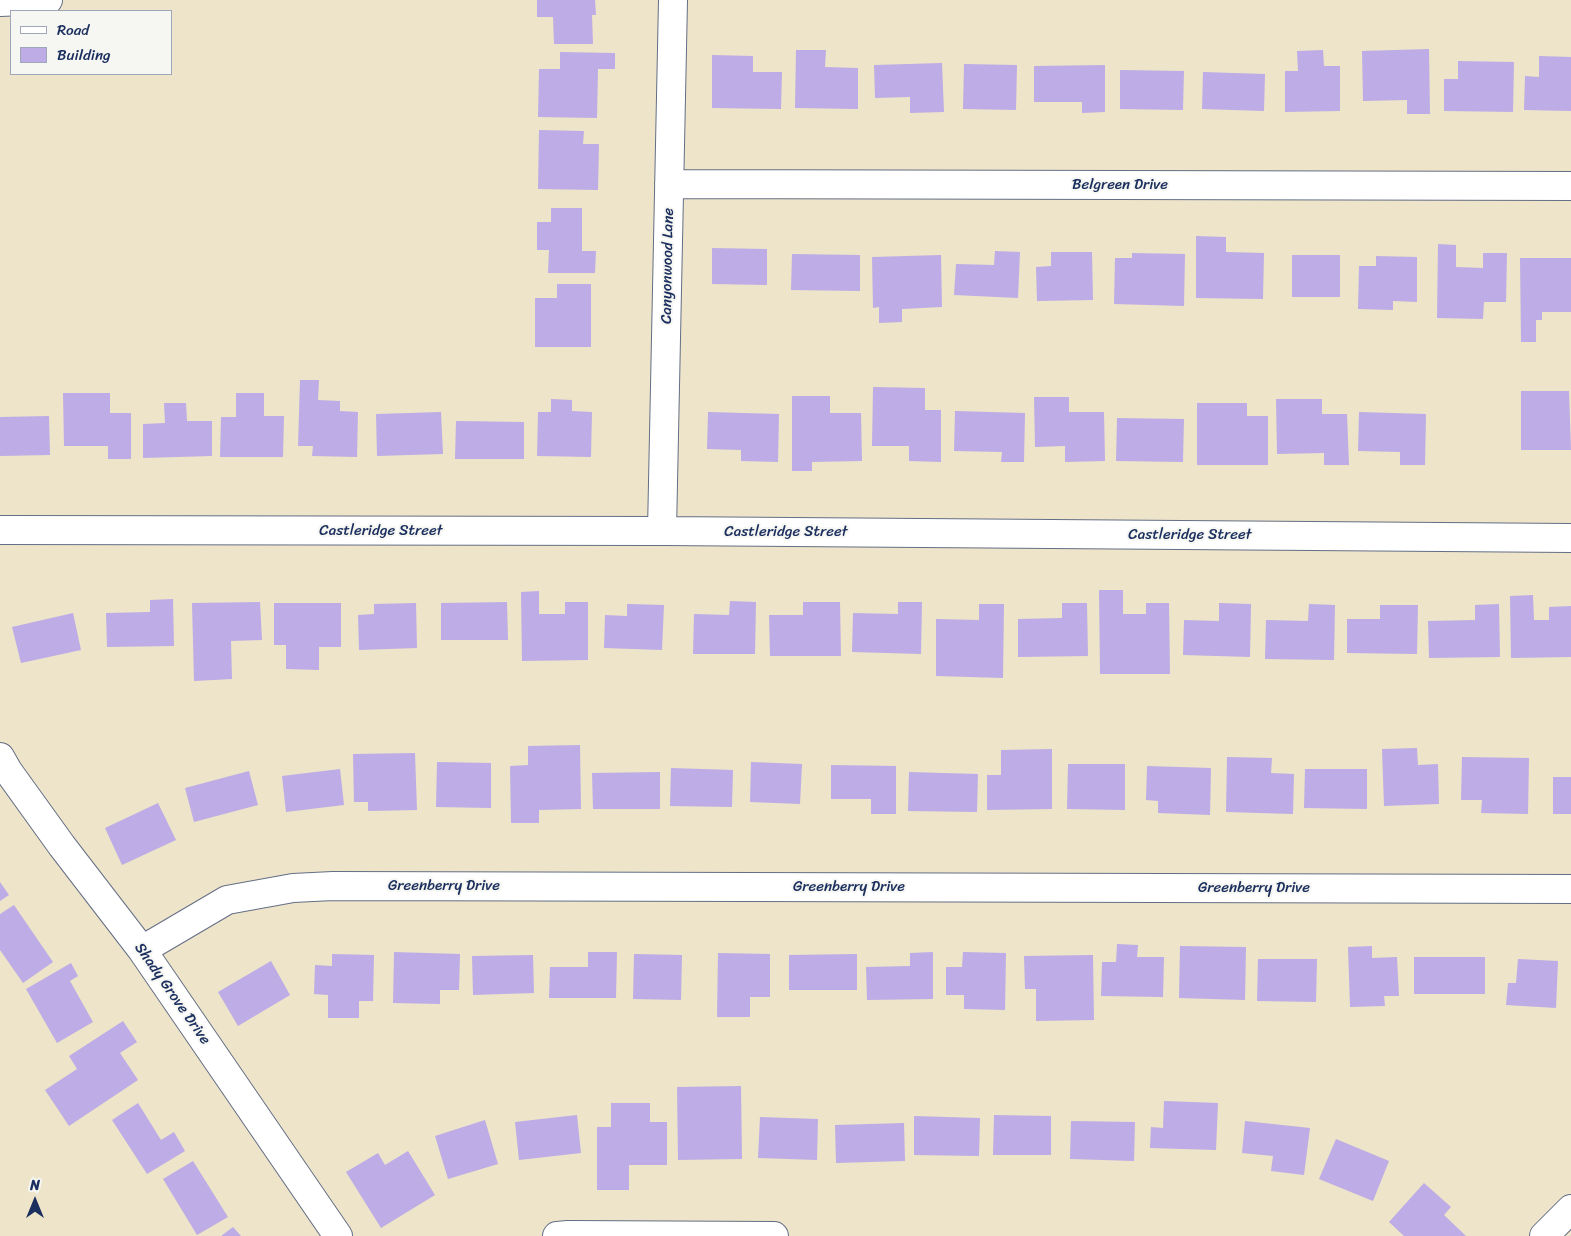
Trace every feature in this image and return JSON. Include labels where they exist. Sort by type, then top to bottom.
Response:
[{"type":"street","points":[[0,2],[48,0]]},
{"type":"street","name":"Canyonwood Lane","points":[[662,531],[673,0]]},
{"type":"street","name":"Belgreen Drive","points":[[670,184],[1571,186]]},
{"type":"street","name":"Castleridge Street","points":[[0,530],[662,531],[1571,538]]},
{"type":"street","name":"Shady Grove Drive","points":[[0,757],[62,846],[142,950],[338,1236]]},
{"type":"street","name":"Greenberry Drive","points":[[142,950],[227,900],[293,888],[334,886],[1571,889]]},
{"type":"street","points":[[1544,1236],[1571,1209]]},
{"type":"street","points":[[557,1236],[774,1236]]},
{"type":"building","points":[[537,0],[595,0],[596,15],[592,15],[593,44],[554,44],[553,17],[537,17]]},
{"type":"building","points":[[1429,49],[1430,114],[1407,114],[1407,100],[1363,101],[1362,51]]},
{"type":"building","points":[[796,50],[826,50],[825,67],[858,68],[858,109],[795,108]]},
{"type":"building","points":[[1323,50],[1324,66],[1340,66],[1340,111],[1285,112],[1285,71],[1298,71],[1297,51]]},
{"type":"building","points":[[560,52],[615,53],[615,69],[598,69],[597,118],[538,117],[539,69],[560,69]]},
{"type":"building","points":[[712,55],[753,56],[753,72],[782,72],[781,109],[712,108]]},
{"type":"building","points":[[1539,56],[1571,57],[1571,111],[1524,110],[1525,76],[1539,77]]},
{"type":"building","points":[[1458,61],[1514,62],[1513,112],[1444,111],[1444,79],[1458,79]]},
{"type":"building","points":[[942,63],[944,112],[910,113],[910,97],[875,98],[874,65]]},
{"type":"building","points":[[964,64],[1017,65],[1016,110],[963,109]]},
{"type":"building","points":[[1105,65],[1105,112],[1082,113],[1082,102],[1034,102],[1034,66]]},
{"type":"building","points":[[1120,70],[1184,71],[1183,110],[1120,109]]},
{"type":"building","points":[[1203,72],[1265,74],[1264,111],[1202,109]]},
{"type":"building","points":[[539,130],[584,131],[583,144],[599,144],[598,190],[538,189]]},
{"type":"building","points":[[551,208],[582,208],[582,251],[596,251],[595,273],[548,273],[549,250],[537,250],[537,222],[551,222]]},
{"type":"building","points":[[1196,236],[1226,237],[1226,252],[1264,253],[1263,299],[1196,298]]},
{"type":"building","points":[[1438,244],[1456,245],[1456,267],[1483,268],[1483,253],[1507,253],[1506,302],[1484,302],[1483,319],[1437,318]]},
{"type":"building","points":[[712,248],[767,249],[767,285],[712,284]]},
{"type":"building","points":[[995,251],[1020,252],[1018,298],[954,295],[956,264],[994,265]]},
{"type":"building","points":[[1051,252],[1092,252],[1093,300],[1037,301],[1036,267],[1051,266]]},
{"type":"building","points":[[1132,253],[1185,254],[1184,306],[1114,304],[1115,258],[1132,258]]},
{"type":"building","points":[[792,254],[860,255],[860,291],[791,290]]},
{"type":"building","points":[[941,255],[942,307],[902,309],[902,322],[879,323],[879,307],[873,308],[872,257]]},
{"type":"building","points":[[1292,255],[1340,255],[1340,297],[1292,297]]},
{"type":"building","points":[[1376,256],[1417,257],[1417,302],[1393,301],[1393,310],[1358,309],[1359,266],[1376,266]]},
{"type":"building","points":[[1520,258],[1571,258],[1571,312],[1542,312],[1542,320],[1536,320],[1536,342],[1521,342]]},
{"type":"building","points":[[557,284],[591,284],[591,347],[535,347],[535,298],[557,298]]},
{"type":"building","points":[[300,380],[319,380],[318,400],[340,401],[340,411],[358,412],[357,457],[312,456],[313,446],[298,446]]},
{"type":"building","points":[[873,387],[925,388],[925,410],[941,410],[941,462],[909,461],[909,446],[872,446]]},
{"type":"building","points":[[1521,391],[1569,391],[1571,450],[1521,450]]},
{"type":"building","points":[[63,393],[110,393],[110,413],[131,413],[131,459],[108,459],[108,446],[64,446]]},
{"type":"building","points":[[236,393],[264,393],[264,416],[284,416],[283,457],[220,457],[221,417],[236,417]]},
{"type":"building","points":[[792,396],[830,396],[830,413],[861,413],[862,461],[812,462],[812,471],[792,471]]},
{"type":"building","points":[[1034,397],[1069,397],[1069,412],[1104,412],[1105,461],[1065,462],[1065,446],[1035,447]]},
{"type":"building","points":[[551,399],[572,400],[572,411],[592,412],[591,457],[537,456],[538,412],[551,412]]},
{"type":"building","points":[[1276,399],[1322,399],[1322,414],[1347,414],[1349,465],[1324,465],[1324,453],[1277,454]]},
{"type":"building","points":[[164,403],[186,403],[187,421],[212,421],[212,456],[143,458],[143,424],[165,423]]},
{"type":"building","points":[[1197,403],[1247,403],[1247,416],[1268,416],[1268,465],[1197,465]]},
{"type":"building","points":[[955,411],[1025,413],[1024,462],[1001,462],[1002,452],[954,451]]},
{"type":"building","points":[[441,412],[443,454],[377,456],[376,414]]},
{"type":"building","points":[[708,412],[779,414],[778,462],[741,461],[741,450],[707,449]]},
{"type":"building","points":[[1359,412],[1426,414],[1425,465],[1400,465],[1400,452],[1358,451]]},
{"type":"building","points":[[49,416],[50,455],[0,456],[0,417]]},
{"type":"building","points":[[1117,418],[1184,419],[1183,462],[1116,461]]},
{"type":"building","points":[[456,421],[524,422],[524,459],[455,459]]},
{"type":"building","points":[[1099,590],[1123,590],[1123,614],[1146,614],[1146,603],[1169,603],[1170,674],[1100,674]]},
{"type":"building","points":[[539,591],[539,614],[565,614],[565,602],[588,602],[588,660],[522,661],[521,592]]},
{"type":"building","points":[[1533,595],[1534,620],[1549,620],[1549,607],[1571,606],[1571,657],[1511,658],[1510,596]]},
{"type":"building","points":[[173,599],[174,646],[107,647],[106,613],[150,612],[150,600]]},
{"type":"building","points":[[730,601],[756,602],[755,654],[693,654],[694,614],[729,615]]},
{"type":"building","points":[[260,602],[262,640],[231,641],[232,679],[194,681],[192,603]]},
{"type":"building","points":[[507,602],[508,640],[441,640],[441,603]]},
{"type":"building","points":[[803,602],[840,602],[841,656],[770,656],[769,615],[803,615]]},
{"type":"building","points":[[898,602],[922,602],[921,654],[852,652],[853,613],[898,614]]},
{"type":"building","points":[[274,603],[341,603],[341,647],[319,647],[319,670],[286,669],[286,645],[274,645]]},
{"type":"building","points":[[416,603],[417,648],[359,650],[358,615],[374,614],[374,604]]},
{"type":"building","points":[[1062,603],[1087,603],[1088,656],[1018,657],[1018,619],[1062,618]]},
{"type":"building","points":[[1219,603],[1251,604],[1250,657],[1183,655],[1184,620],[1219,621]]},
{"type":"building","points":[[627,604],[664,605],[662,650],[604,648],[605,615],[627,616]]},
{"type":"building","points":[[979,604],[1004,604],[1003,678],[936,676],[936,619],[979,620]]},
{"type":"building","points":[[1309,604],[1335,605],[1334,660],[1265,659],[1266,620],[1308,621]]},
{"type":"building","points":[[1499,604],[1500,657],[1429,658],[1428,621],[1475,620],[1475,605]]},
{"type":"building","points":[[1380,605],[1418,605],[1417,654],[1347,653],[1347,619],[1380,619]]},
{"type":"building","points":[[73,613],[81,650],[21,663],[12,627]]},
{"type":"building","points":[[580,745],[581,809],[539,810],[539,823],[511,823],[510,766],[528,765],[528,746]]},
{"type":"building","points":[[1417,748],[1418,765],[1438,764],[1439,804],[1384,806],[1382,749]]},
{"type":"building","points":[[1052,749],[1052,809],[987,810],[987,775],[1001,775],[1001,750]]},
{"type":"building","points":[[415,753],[417,810],[368,811],[368,802],[354,802],[353,754]]},
{"type":"building","points":[[1227,757],[1272,758],[1271,773],[1294,774],[1293,814],[1226,812]]},
{"type":"building","points":[[1462,757],[1529,758],[1528,814],[1481,813],[1482,800],[1461,800]]},
{"type":"building","points":[[437,762],[491,763],[491,808],[436,807]]},
{"type":"building","points":[[751,762],[802,764],[800,804],[750,802]]},
{"type":"building","points":[[1068,764],[1125,764],[1125,810],[1067,809]]},
{"type":"building","points":[[831,765],[896,766],[896,814],[871,814],[871,799],[831,799]]},
{"type":"building","points":[[1147,766],[1211,768],[1210,815],[1158,813],[1158,801],[1146,800]]},
{"type":"building","points":[[671,768],[733,770],[732,807],[670,806]]},
{"type":"building","points":[[340,769],[344,805],[286,812],[282,776]]},
{"type":"building","points":[[1305,769],[1367,769],[1367,809],[1304,808]]},
{"type":"building","points":[[249,771],[258,805],[194,822],[185,788]]},
{"type":"building","points":[[660,772],[660,809],[593,809],[592,773]]},
{"type":"building","points":[[909,772],[978,774],[977,812],[908,811]]},
{"type":"building","points":[[1553,777],[1571,777],[1571,814],[1553,814]]},
{"type":"building","points":[[158,803],[176,840],[122,865],[105,828]]},
{"type":"building","points":[[0,882],[9,895],[0,901]]},
{"type":"building","points":[[14,905],[53,962],[23,983],[0,950],[0,914]]},
{"type":"building","points":[[1117,944],[1138,945],[1137,957],[1164,957],[1163,997],[1101,996],[1102,962],[1116,962]]},
{"type":"building","points":[[1180,946],[1246,947],[1245,1000],[1179,998]]},
{"type":"building","points":[[1372,946],[1372,958],[1397,957],[1399,996],[1384,996],[1385,1006],[1350,1007],[1348,947]]},
{"type":"building","points":[[394,952],[460,954],[459,990],[440,990],[440,1004],[393,1003]]},
{"type":"building","points":[[588,952],[617,952],[616,998],[549,998],[550,967],[588,967]]},
{"type":"building","points":[[933,952],[933,999],[867,1000],[866,967],[910,966],[910,953]]},
{"type":"building","points":[[963,952],[1006,953],[1005,1010],[964,1009],[964,995],[946,995],[946,967],[962,967]]},
{"type":"building","points":[[718,953],[770,954],[770,997],[750,997],[750,1017],[717,1017]]},
{"type":"building","points":[[332,954],[374,955],[373,1001],[359,1001],[359,1018],[328,1018],[328,995],[314,994],[315,965],[332,966]]},
{"type":"building","points":[[634,954],[682,955],[681,1000],[633,999]]},
{"type":"building","points":[[857,954],[857,990],[789,990],[789,955]]},
{"type":"building","points":[[533,955],[534,993],[473,995],[472,956]]},
{"type":"building","points":[[1093,955],[1094,1020],[1036,1021],[1036,989],[1025,989],[1024,956]]},
{"type":"building","points":[[1414,957],[1485,957],[1485,994],[1414,994]]},
{"type":"building","points":[[1258,959],[1317,959],[1316,1002],[1257,1001]]},
{"type":"building","points":[[1518,959],[1558,961],[1556,1008],[1506,1005],[1508,983],[1516,983]]},
{"type":"building","points":[[271,961],[290,995],[238,1026],[218,992]]},
{"type":"building","points":[[71,963],[78,976],[70,981],[93,1022],[57,1043],[26,989]]},
{"type":"building","points":[[123,1021],[137,1042],[120,1053],[138,1080],[69,1126],[45,1090],[77,1069],[69,1056]]},
{"type":"building","points":[[741,1086],[742,1159],[678,1160],[677,1087]]},
{"type":"building","points":[[1164,1101],[1218,1103],[1216,1150],[1150,1148],[1151,1127],[1163,1128]]},
{"type":"building","points":[[138,1103],[161,1140],[174,1132],[185,1151],[147,1174],[112,1120]]},
{"type":"building","points":[[611,1103],[650,1103],[650,1122],[667,1122],[667,1165],[629,1165],[629,1190],[597,1190],[597,1127],[611,1127]]},
{"type":"building","points":[[577,1115],[581,1153],[519,1160],[515,1122]]},
{"type":"building","points":[[994,1115],[1051,1116],[1051,1155],[993,1155]]},
{"type":"building","points":[[914,1116],[980,1118],[979,1156],[914,1155]]},
{"type":"building","points":[[760,1117],[818,1119],[817,1160],[758,1158]]},
{"type":"building","points":[[485,1120],[498,1164],[448,1179],[435,1136]]},
{"type":"building","points":[[1071,1121],[1135,1122],[1134,1161],[1070,1159]]},
{"type":"building","points":[[1245,1121],[1310,1128],[1304,1175],[1271,1171],[1273,1156],[1242,1153]]},
{"type":"building","points":[[904,1123],[905,1161],[836,1163],[835,1125]]},
{"type":"building","points":[[1336,1139],[1389,1161],[1373,1201],[1319,1179]]},
{"type":"building","points":[[408,1151],[435,1195],[381,1228],[346,1172],[378,1153],[385,1165]]},
{"type":"building","points":[[193,1161],[228,1217],[197,1235],[163,1179]]},
{"type":"building","points":[[1424,1183],[1451,1207],[1444,1215],[1466,1236],[1404,1236],[1389,1222]]},
{"type":"building","points":[[233,1227],[241,1236],[221,1236]]}]
